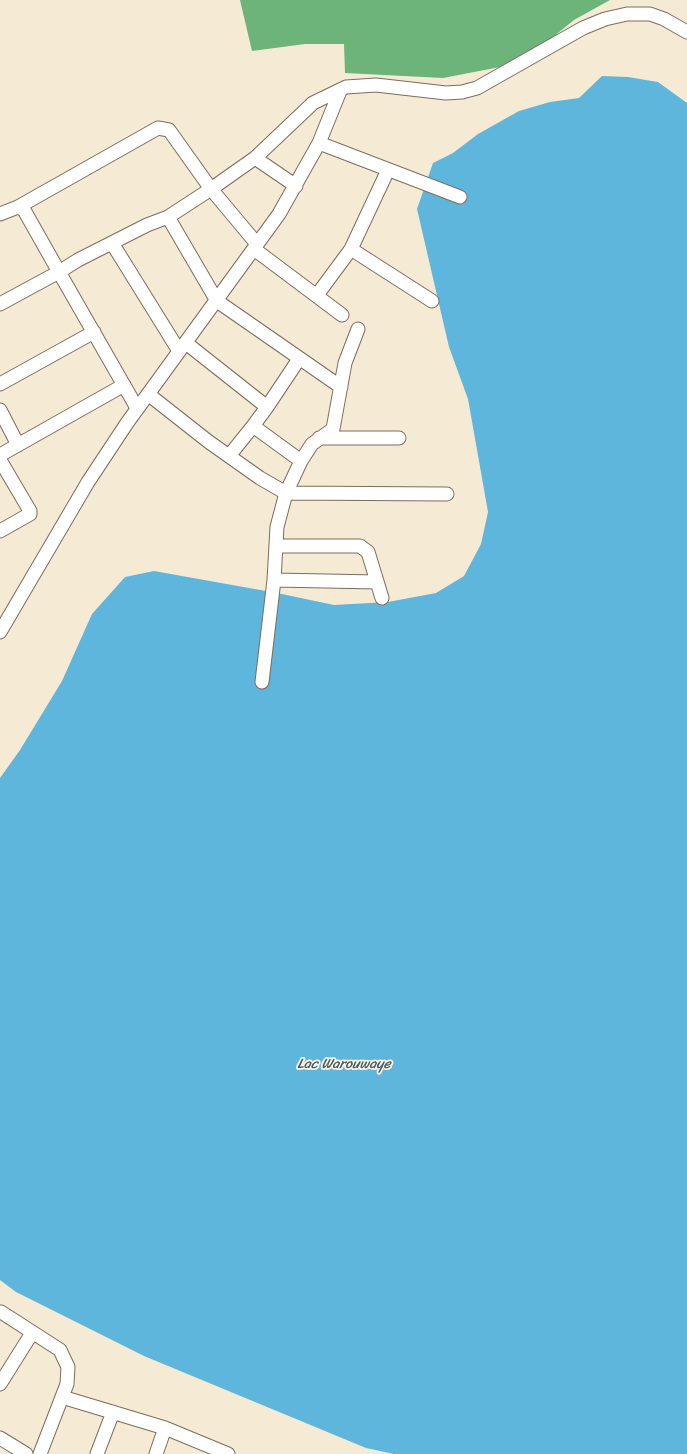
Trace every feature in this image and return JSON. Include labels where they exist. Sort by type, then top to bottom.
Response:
[{"type":"street","points":[[0,304],[78,260],[146,225],[168,217],[255,158],[313,103],[346,87],[376,84],[446,93],[462,92],[477,88],[583,28],[605,19],[627,14],[650,14],[664,19],[687,32]]},
{"type":"street","points":[[0,632],[88,482],[137,408],[256,247],[296,186],[319,143],[340,91]]},
{"type":"street","points":[[0,214],[18,207],[158,128],[169,130],[211,189],[256,247],[342,315]]},
{"type":"street","points":[[319,143],[460,197]]},
{"type":"street","points":[[255,158],[296,186]]},
{"type":"street","points":[[317,295],[351,249],[388,170]]},
{"type":"street","points":[[18,207],[24,210],[137,408]]},
{"type":"street","points":[[168,217],[217,301],[341,387]]},
{"type":"street","points":[[112,243],[182,347],[267,407]]},
{"type":"street","points":[[351,249],[432,301]]},
{"type":"street","points":[[262,682],[274,580],[277,527],[286,493],[301,461],[312,444],[332,429],[345,363],[358,329]]},
{"type":"street","points":[[0,384],[94,332]]},
{"type":"street","points":[[229,456],[267,407],[300,358]]},
{"type":"street","points":[[0,455],[124,385]]},
{"type":"street","points":[[148,394],[229,456],[260,478],[286,493],[447,494]]},
{"type":"street","points":[[0,410],[18,445]]},
{"type":"street","points":[[253,426],[301,461]]},
{"type":"street","points":[[319,438],[400,438]]},
{"type":"street","points":[[0,460],[30,511],[30,514],[0,531]]},
{"type":"street","points":[[276,546],[360,546],[368,552],[382,598]]},
{"type":"street","points":[[274,580],[377,582]]},
{"type":"street","points":[[1,1312],[60,1350],[68,1367],[62,1397],[40,1454]]},
{"type":"street","points":[[0,1384],[32,1333]]},
{"type":"street","points":[[62,1397],[165,1428],[228,1454]]},
{"type":"street","points":[[97,1454],[113,1412]]},
{"type":"street","points":[[156,1454],[165,1428]]},
{"type":"street","points":[[0,1438],[26,1454]]},
{"type":"green space","points":[[240,0],[610,0],[574,20],[537,50],[505,66],[443,78],[345,73],[344,44],[305,44],[252,51]]},
{"type":"water","name":"Lac Warouwaye","points":[[602,76],[628,77],[658,82],[687,103],[687,1454],[394,1454],[366,1448],[144,1356],[16,1292],[0,1280],[0,778],[20,750],[62,681],[92,614],[125,577],[154,571],[277,593],[334,605],[388,602],[436,593],[464,576],[481,544],[488,512],[468,399],[449,347],[417,209],[433,163],[453,153],[478,134],[519,111],[550,102],[579,98]]}]
